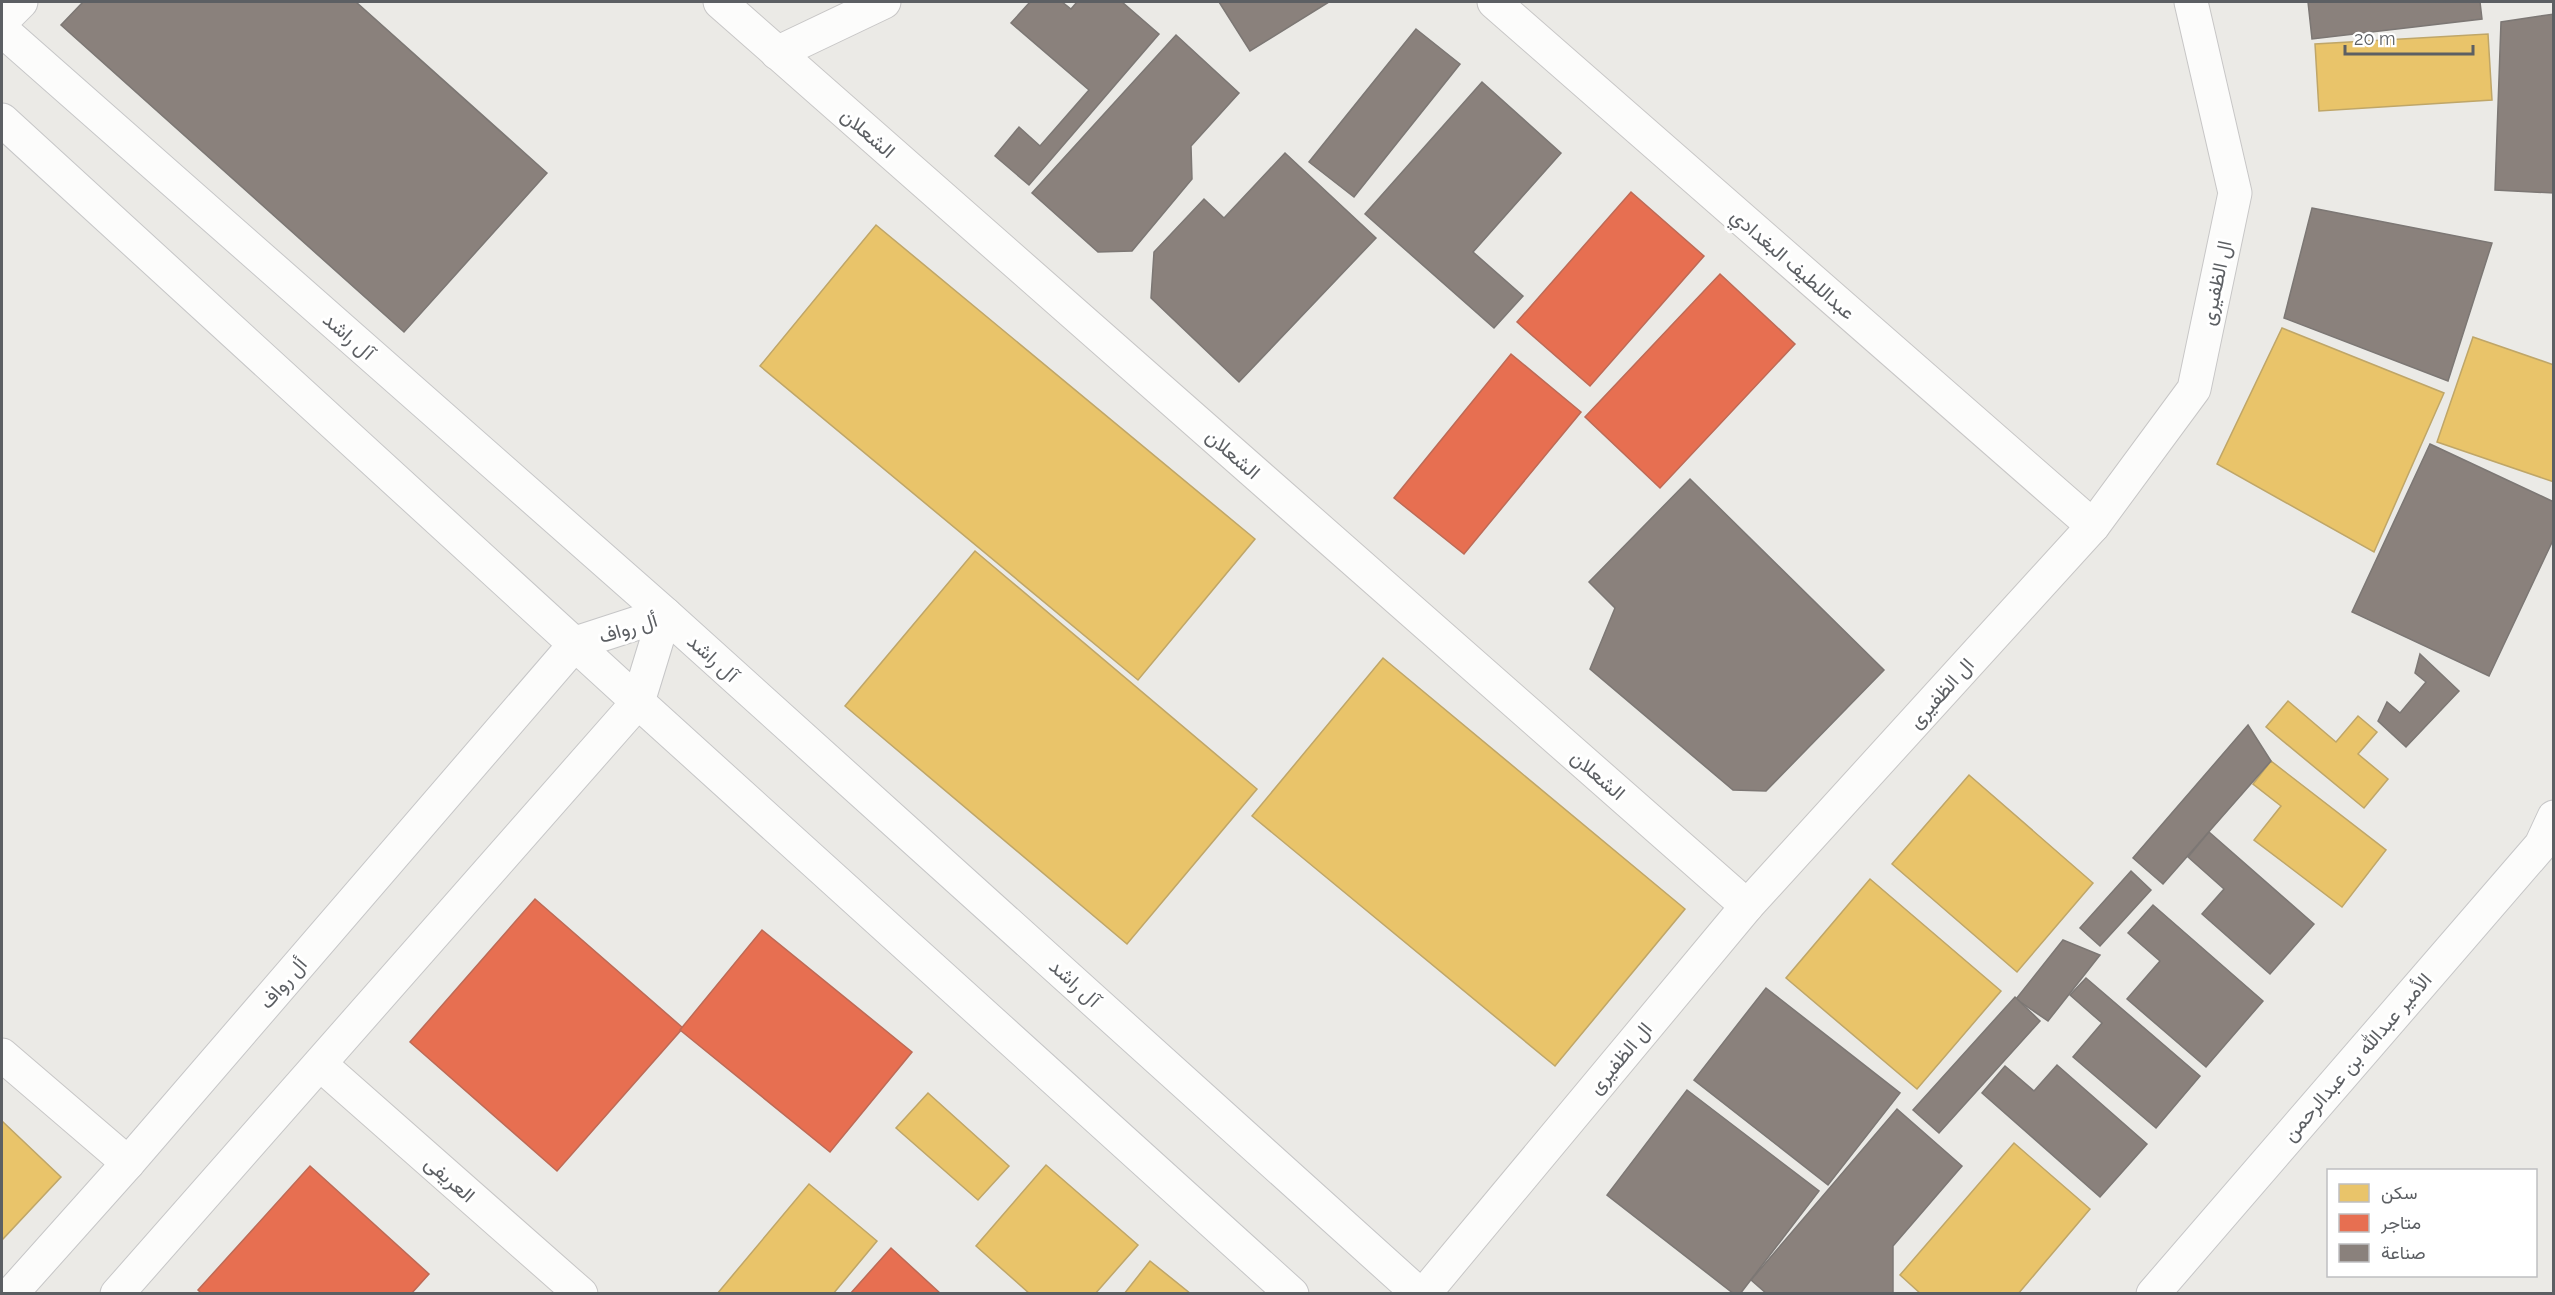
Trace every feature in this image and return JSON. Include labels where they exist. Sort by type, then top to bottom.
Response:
[{"type":"street","points":[[2,21],[21,2]]},
{"type":"street","name":"الشعلان","points":[[720,2],[1747,906]]},
{"type":"street","points":[[777,53],[884,2]]},
{"type":"street","name":"عبداللطيف البغدادي","points":[[1494,2],[2093,526]]},
{"type":"street","name":"ال الظفيرى","points":[[1421,1293],[1747,906],[2093,526],[2194,389],[2235,193],[2191,2]]},
{"type":"street","name":"آل راشد","points":[[2,30],[665,614],[1421,1293]]},
{"type":"street","points":[[2,120],[638,702],[1292,1293]]},
{"type":"street","name":"أل رواف","points":[[11,1293],[128,1164],[576,643],[665,614]]},
{"type":"street","name":"أل رواف","points":[[117,1293],[638,702],[665,614]]},
{"type":"street","name":"الأمير عبدالله بن عبدالرحمن","points":[[2153,1293],[2541,845],[2553,817]]},
{"type":"street","points":[[2,1055],[128,1164]]},
{"type":"street","name":"العريفى","points":[[320,1064],[580,1293]]},
{"type":"building: سكن","points":[[2488,34],[2492,100],[2319,111],[2315,44]]},
{"type":"building: سكن","points":[[876,225],[1255,539],[1138,680],[760,366]]},
{"type":"building: سكن","points":[[2282,328],[2444,393],[2374,552],[2217,464]]},
{"type":"building: سكن","points":[[2473,337],[2554,365],[2554,482],[2437,442]]},
{"type":"building: سكن","points":[[975,551],[1257,789],[1127,944],[845,706]]},
{"type":"building: سكن","points":[[1383,658],[1685,909],[1555,1066],[1252,816]]},
{"type":"building: سكن","points":[[2288,701],[2336,742],[2358,716],[2377,732],[2358,754],[2388,779],[2364,808],[2266,727]]},
{"type":"building: سكن","points":[[2271,761],[2386,850],[2342,907],[2254,840],[2281,806],[2253,784]]},
{"type":"building: سكن","points":[[1969,775],[2093,883],[2017,972],[1892,864]]},
{"type":"building: سكن","points":[[1870,879],[2001,991],[1917,1089],[1786,978]]},
{"type":"building: سكن","points":[[928,1093],[1009,1166],[978,1200],[896,1128]]},
{"type":"building: سكن","points":[[2,1121],[61,1177],[2,1240]]},
{"type":"building: سكن","points":[[2014,1143],[2090,1209],[2018,1294],[1921,1294],[1900,1275]]},
{"type":"building: سكن","points":[[1046,1165],[1138,1245],[1095,1294],[1030,1294],[976,1246]]},
{"type":"building: سكن","points":[[809,1184],[877,1241],[833,1294],[717,1294]]},
{"type":"building: سكن","points":[[1150,1261],[1191,1294],[1124,1294]]},
{"type":"building: متاجر","points":[[1631,192],[1704,256],[1590,386],[1517,322]]},
{"type":"building: متاجر","points":[[1720,274],[1795,344],[1660,488],[1585,417]]},
{"type":"building: متاجر","points":[[1511,354],[1581,412],[1464,554],[1394,498]]},
{"type":"building: متاجر","points":[[535,899],[683,1028],[557,1171],[410,1042]]},
{"type":"building: متاجر","points":[[762,930],[912,1052],[830,1152],[680,1030]]},
{"type":"building: متاجر","points":[[310,1166],[429,1274],[411,1294],[202,1294],[198,1290]]},
{"type":"building: متاجر","points":[[891,1248],[941,1294],[850,1294]]},
{"type":"building: صناعة","points":[[83,2],[356,2],[547,173],[404,332],[61,25]]},
{"type":"building: صناعة","points":[[1030,2],[1062,2],[1071,9],[1077,2],[1122,2],[1159,34],[1029,185],[995,156],[1019,127],[1040,146],[1089,90],[1011,23]]},
{"type":"building: صناعة","points":[[1219,2],[1329,2],[1250,51]]},
{"type":"building: صناعة","points":[[2308,2],[2480,2],[2482,19],[2312,39]]},
{"type":"building: صناعة","points":[[2554,14],[2554,193],[2495,190],[2501,22]]},
{"type":"building: صناعة","points":[[1416,29],[1460,64],[1354,197],[1309,162]]},
{"type":"building: صناعة","points":[[1176,35],[1239,93],[1191,146],[1192,179],[1132,251],[1098,252],[1032,193]]},
{"type":"building: صناعة","points":[[1482,82],[1561,153],[1473,252],[1523,296],[1494,328],[1365,214]]},
{"type":"building: صناعة","points":[[1285,153],[1376,238],[1239,382],[1151,298],[1154,252],[1204,199],[1224,218]]},
{"type":"building: صناعة","points":[[2312,208],[2492,243],[2448,381],[2284,318]]},
{"type":"building: صناعة","points":[[2430,444],[2554,502],[2554,538],[2489,676],[2352,612]]},
{"type":"building: صناعة","points":[[1690,479],[1884,670],[1766,791],[1733,790],[1590,669],[1615,608],[1589,582]]},
{"type":"building: صناعة","points":[[2420,654],[2459,691],[2406,747],[2378,721],[2387,702],[2400,713],[2426,682],[2415,673]]},
{"type":"building: صناعة","points":[[2248,725],[2271,761],[2163,884],[2133,858]]},
{"type":"building: صناعة","points":[[2209,832],[2314,924],[2270,974],[2202,914],[2224,889],[2188,857]]},
{"type":"building: صناعة","points":[[2131,871],[2151,890],[2100,946],[2080,928]]},
{"type":"building: صناعة","points":[[2153,905],[2263,1001],[2206,1067],[2127,999],[2160,961],[2128,933]]},
{"type":"building: صناعة","points":[[2063,940],[2100,955],[2048,1021],[2016,999]]},
{"type":"building: صناعة","points":[[2086,978],[2200,1076],[2156,1128],[2073,1057],[2102,1023],[2070,995]]},
{"type":"building: صناعة","points":[[1766,988],[1900,1093],[1828,1185],[1694,1080]]},
{"type":"building: صناعة","points":[[2015,997],[2040,1021],[1939,1133],[1913,1110]]},
{"type":"building: صناعة","points":[[2057,1065],[2147,1144],[2100,1197],[1982,1093],[2005,1066],[2034,1091]]},
{"type":"building: صناعة","points":[[1687,1090],[1819,1191],[1740,1294],[1734,1294],[1607,1195]]},
{"type":"building: صناعة","points":[[1897,1109],[1962,1166],[1893,1246],[1893,1294],[1767,1294],[1751,1280]]}]
